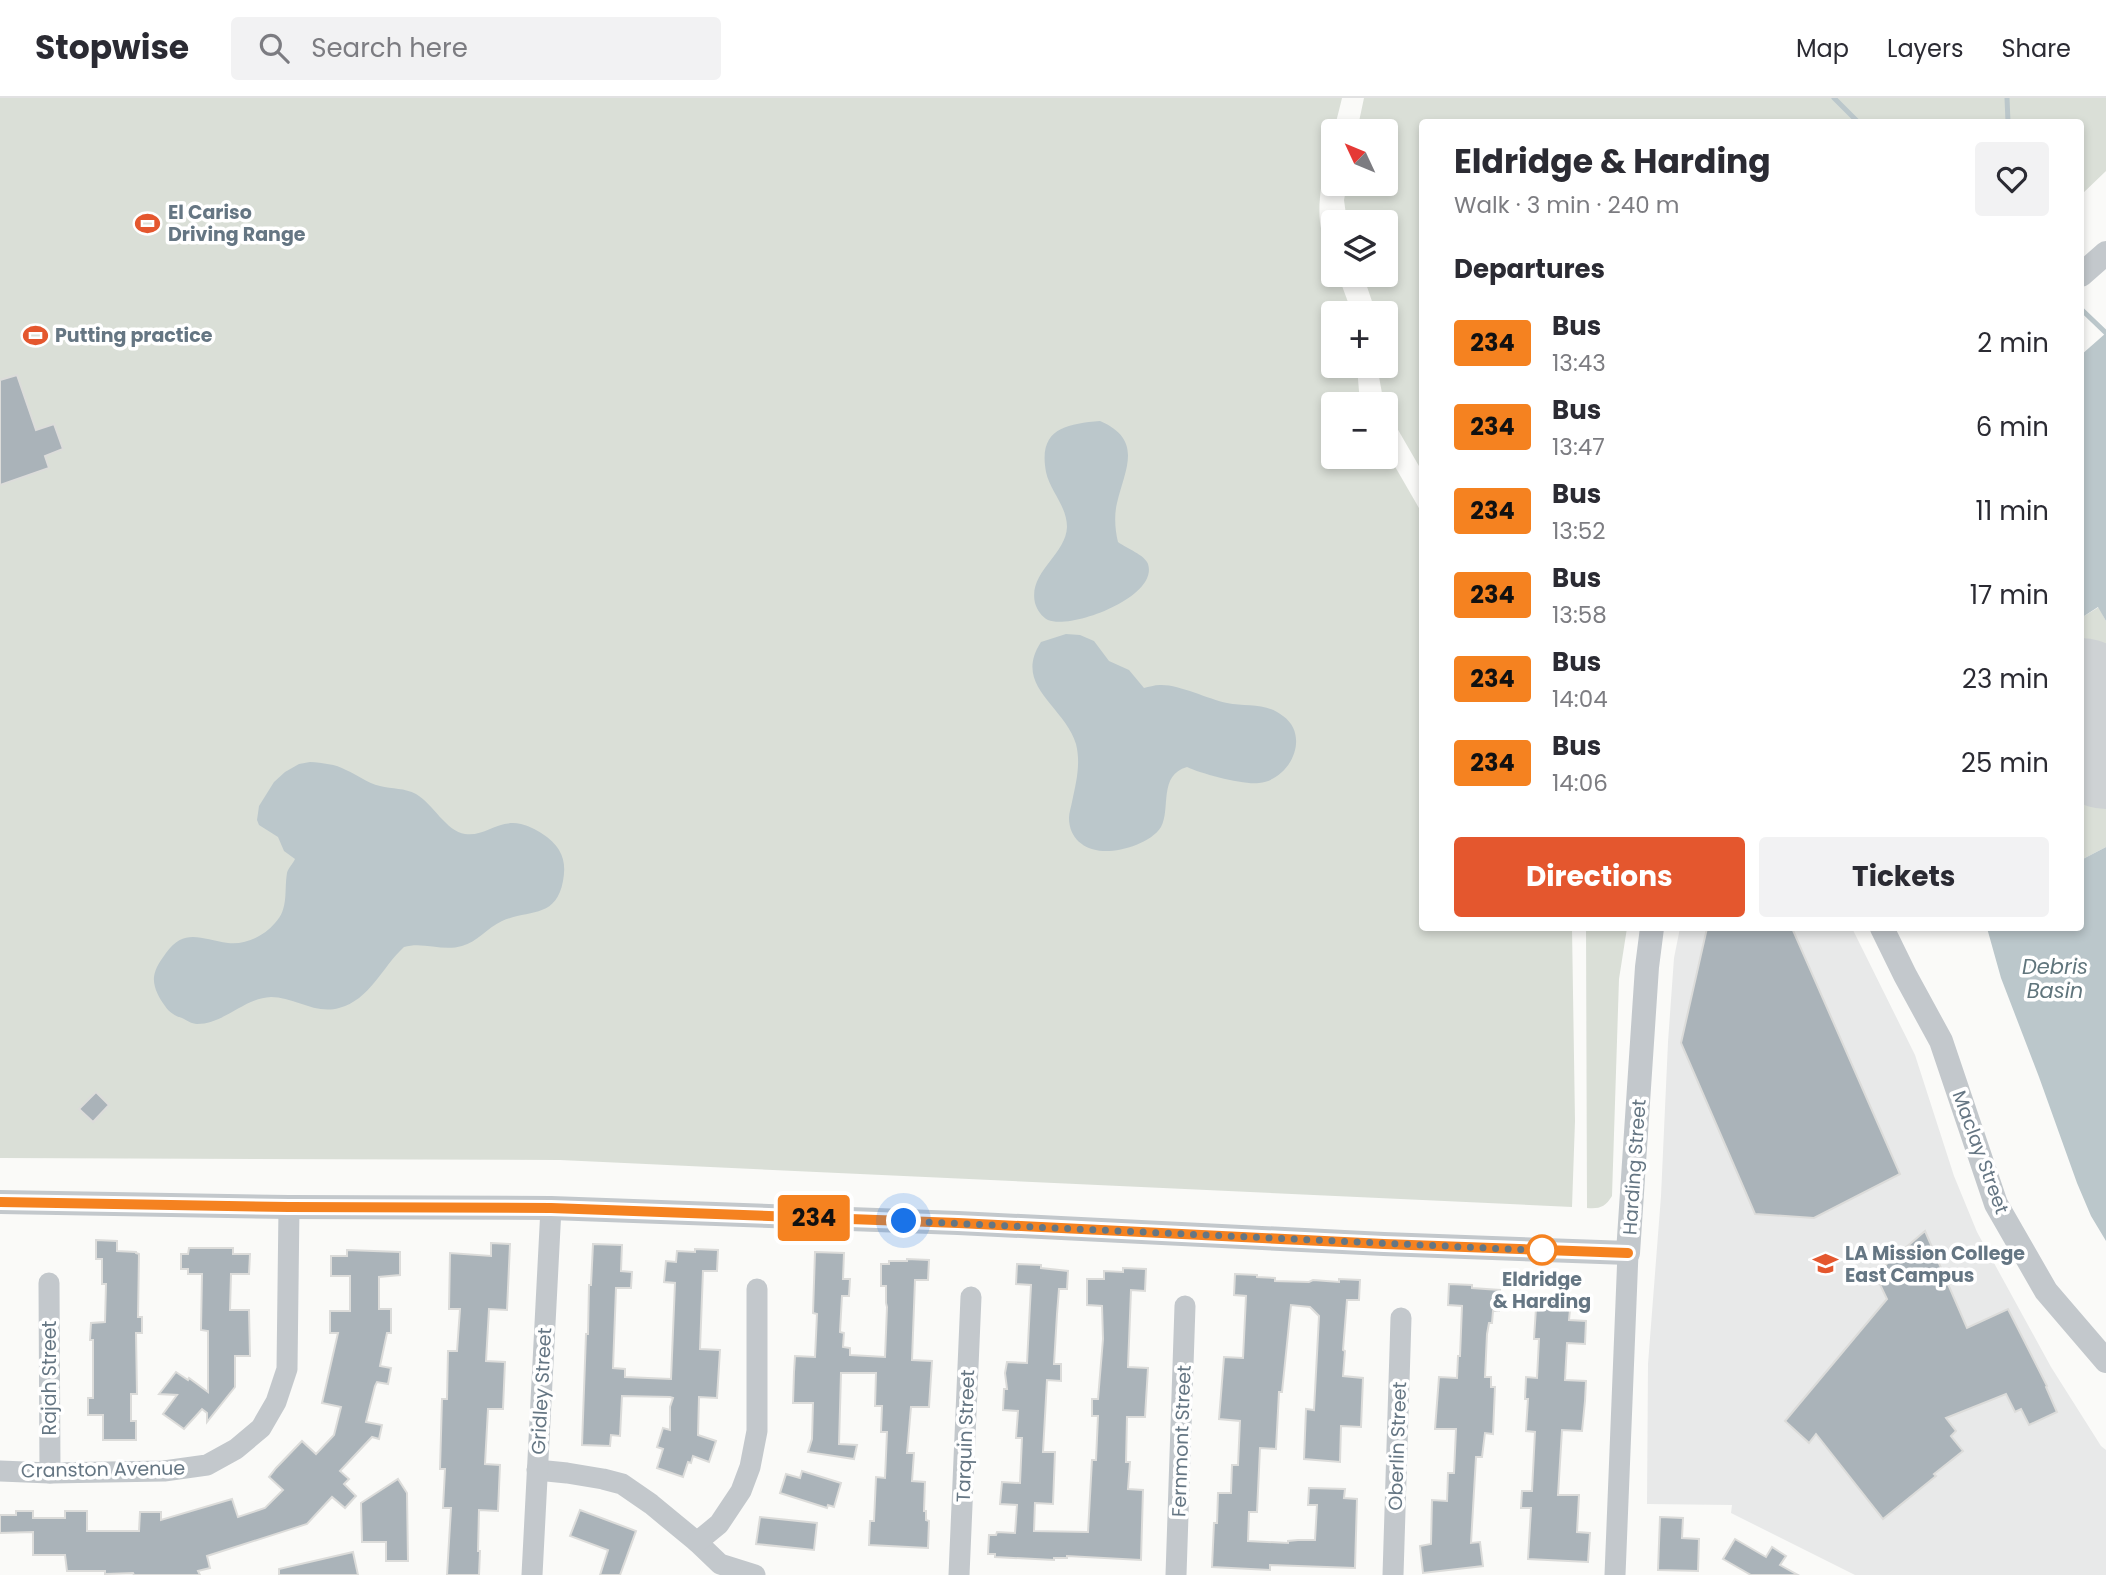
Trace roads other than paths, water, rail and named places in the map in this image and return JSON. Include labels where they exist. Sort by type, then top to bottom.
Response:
[{"type":"street","name":"Harding Street","points":[[1615,1575],[1628,1253],[1652,931]]},
{"type":"street","name":"Maclay Street","points":[[1883,931],[1941,1041],[1996,1203],[2046,1291],[2106,1361]]},
{"type":"street","points":[[0,1202],[551,1208],[1628,1253]]},
{"type":"street","name":"Cranston Avenue","points":[[0,1471],[164,1471],[207,1465],[236,1449],[261,1427],[276,1402],[287,1370],[289,1207]]},
{"type":"street","name":"Gridley Street","points":[[532,1575],[551,1208]]},
{"type":"street","name":"Rajah Street","points":[[49,1283],[50,1473]]},
{"type":"street","points":[[696,1542],[719,1524],[741,1491],[750,1467],[757,1431],[757,1289]]},
{"type":"street","name":"Tarquin Street","points":[[959,1575],[971,1297]]},
{"type":"street","name":"Fernmont Street","points":[[1176,1575],[1185,1306]]},
{"type":"street","name":"Oberlin Street","points":[[1393,1575],[1401,1318]]},
{"type":"street","points":[[537,1470],[603,1479],[622,1485],[651,1504],[720,1564],[755,1575]]},
{"type":"water","points":[[2106,333],[2106,621],[2098,607],[2084,616],[2084,352]]},
{"type":"water","points":[[1100,421],[1114,429],[1127,446],[1127,467],[1115,512],[1118,542],[1146,561],[1148,576],[1140,588],[1111,608],[1075,620],[1048,620],[1037,608],[1034,592],[1042,573],[1061,546],[1067,527],[1064,512],[1046,472],[1046,446],[1050,438],[1065,427]]},
{"type":"water","points":[[1066,634],[1080,635],[1094,641],[1109,661],[1129,670],[1144,688],[1167,685],[1227,703],[1263,707],[1283,716],[1291,724],[1295,734],[1296,745],[1288,766],[1270,780],[1259,783],[1223,778],[1187,767],[1172,777],[1164,820],[1150,838],[1127,848],[1110,851],[1096,850],[1084,845],[1075,837],[1069,818],[1077,773],[1076,744],[1062,718],[1036,684],[1033,671],[1034,657],[1041,642]]},
{"type":"water","points":[[310,762],[338,766],[375,785],[416,794],[458,832],[479,833],[513,823],[537,830],[552,841],[562,858],[564,873],[559,893],[548,907],[502,921],[462,946],[404,947],[359,998],[339,1008],[313,1008],[271,997],[261,998],[207,1023],[193,1023],[175,1015],[161,1000],[154,981],[159,964],[173,945],[180,940],[194,937],[228,943],[248,941],[266,932],[279,918],[284,906],[288,869],[295,859],[284,851],[278,837],[259,825],[259,806],[274,782],[285,772],[299,764]]},
{"type":"water","name":"Debris Basin","points":[[2106,847],[2106,1241],[2091,1216],[2077,1183],[2001,978],[1988,931],[2084,931],[2084,858]]},
{"type":"waterway","points":[[1834,98],[1855,119]]},
{"type":"waterway","points":[[2007,98],[2008,119]]},
{"type":"waterway","points":[[2084,312],[2106,333]]},
{"type":"place","name":"El Cariso Driving Range","points":[[148,223]]},
{"type":"place","name":"Putting practice","points":[[35,335]]},
{"type":"place","name":"Eldridge & Harding","points":[[1542,1250]]},
{"type":"place","name":"LA Mission College East Campus","points":[[1825,1264]]}]
